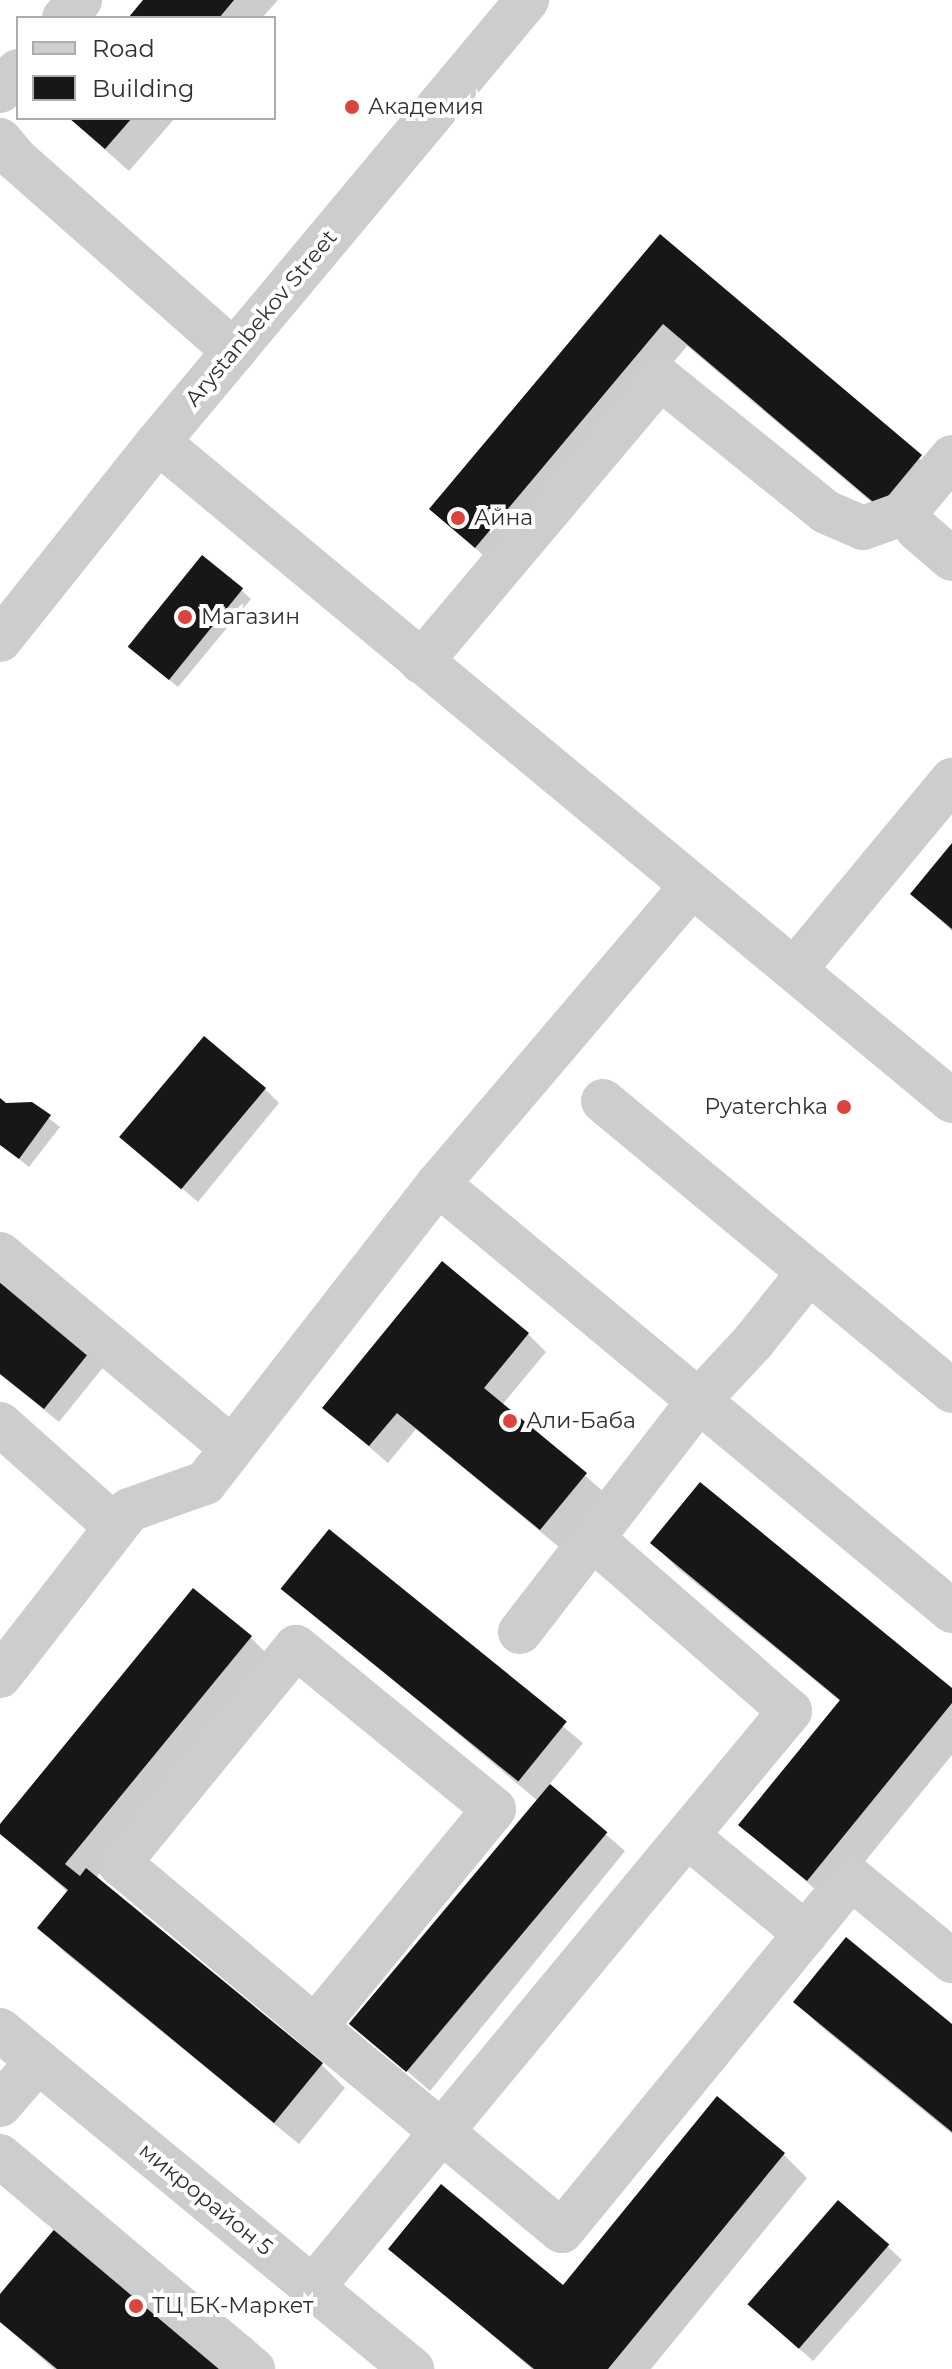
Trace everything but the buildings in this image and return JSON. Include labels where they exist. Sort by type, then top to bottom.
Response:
[{"type":"street","points":[[66,16],[80,0]]},
{"type":"street","name":"Arystanbekov Street","points":[[0,640],[158,442],[527,0]]},
{"type":"street","points":[[0,91],[16,73]]},
{"type":"street","points":[[0,140],[17,160],[234,351]]},
{"type":"street","points":[[421,662],[660,378],[826,512],[863,528],[905,513],[952,457]]},
{"type":"street","points":[[158,442],[952,1101]]},
{"type":"street","points":[[917,529],[952,559]]},
{"type":"street","points":[[795,969],[952,780]]},
{"type":"street","points":[[0,1676],[129,1510],[205,1483],[438,1184],[692,886]]},
{"type":"street","points":[[603,1101],[952,1391]]},
{"type":"street","points":[[438,1184],[952,1611]]},
{"type":"street","points":[[0,1254],[232,1448]]},
{"type":"street","points":[[520,1632],[699,1400],[753,1342],[809,1272]]},
{"type":"street","points":[[0,1424],[116,1527]]},
{"type":"street","points":[[313,2287],[790,1711],[594,1540]]},
{"type":"street","points":[[315,2027],[494,1809],[296,1647],[119,1863],[315,2027],[562,2231],[851,1878],[952,1961]]},
{"type":"street","points":[[687,1836],[806,1934]]},
{"type":"street","name":"микрорайон 5","points":[[0,2030],[412,2369]]},
{"type":"street","points":[[0,2105],[38,2061]]},
{"type":"street","points":[[0,2156],[253,2369]]},
{"type":"place","name":"Академия","points":[[352,107]]},
{"type":"place","name":"Айна","points":[[458,518]]},
{"type":"place","name":"Магазин","points":[[185,617]]},
{"type":"place","name":"Pyaterchka","points":[[844,1107]]},
{"type":"place","name":"Али-Баба","points":[[510,1421]]},
{"type":"place","name":"ТЦ БК-Маркет","points":[[136,2306]]}]
